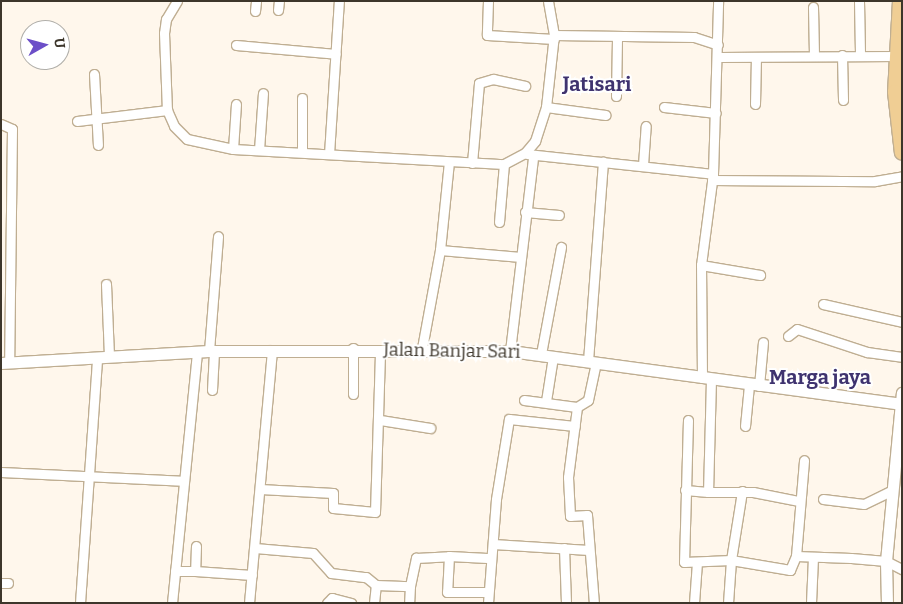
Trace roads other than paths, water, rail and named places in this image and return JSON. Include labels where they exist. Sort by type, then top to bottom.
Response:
[{"type":"highway","points":[[900,1],[896,56],[896,114],[902,153]]},
{"type":"street","points":[[177,1],[166,19],[164,33],[167,110],[174,126],[187,139],[233,149],[449,162],[504,164],[529,155],[643,166],[713,177],[875,181],[902,176]]},
{"type":"street","points":[[255,11],[256,1]]},
{"type":"street","points":[[329,154],[339,1]]},
{"type":"street","points":[[488,1],[487,34],[617,38],[694,37],[718,45]]},
{"type":"street","points":[[510,351],[521,257],[529,155],[546,107],[554,37],[548,1]]},
{"type":"street","points":[[708,492],[707,379],[701,265],[713,177],[719,57],[718,1]]},
{"type":"street","points":[[859,1],[860,55]]},
{"type":"street","points":[[812,7],[814,56]]},
{"type":"street","points":[[616,96],[617,38]]},
{"type":"street","points":[[236,45],[336,54]]},
{"type":"street","points":[[842,55],[843,100]]},
{"type":"street","points":[[719,57],[896,56]]},
{"type":"street","points":[[755,104],[756,57]]},
{"type":"street","points":[[94,74],[95,119],[98,145]]},
{"type":"street","points":[[472,163],[479,83],[493,79],[524,86]]},
{"type":"street","points":[[259,150],[263,93]]},
{"type":"street","points":[[302,98],[302,152]]},
{"type":"street","points":[[233,149],[236,104]]},
{"type":"street","points":[[546,107],[605,115]]},
{"type":"street","points":[[664,107],[716,113]]},
{"type":"street","points":[[77,120],[167,110]]},
{"type":"street","points":[[1,124],[12,129],[5,363]]},
{"type":"street","points":[[643,166],[646,126]]},
{"type":"street","points":[[422,348],[440,250],[449,162]]},
{"type":"street","points":[[524,400],[546,401],[577,407],[588,400],[592,362],[603,162]]},
{"type":"street","points":[[499,222],[504,164]]},
{"type":"street","points":[[525,212],[559,215]]},
{"type":"street","points":[[212,390],[211,351],[218,236]]},
{"type":"street","points":[[541,354],[561,247]]},
{"type":"street","points":[[440,250],[521,257]]},
{"type":"street","points":[[701,265],[760,275]]},
{"type":"street","points":[[80,603],[89,477],[103,358],[106,284]]},
{"type":"street","points":[[824,304],[902,322]]},
{"type":"street","points":[[788,336],[797,329],[867,352],[902,357]]},
{"type":"street","points":[[745,426],[763,342]]},
{"type":"street","points":[[353,348],[353,394]]},
{"type":"street","name":"Jalan Banjar Sari","points":[[5,363],[211,351],[353,348],[510,351],[754,385],[901,398]]},
{"type":"street","points":[[249,603],[272,350]]},
{"type":"street","points":[[260,489],[333,493],[333,508],[375,512],[380,420],[380,350]]},
{"type":"street","points":[[172,603],[182,481],[197,352]]},
{"type":"street","points":[[546,401],[553,356]]},
{"type":"street","points":[[887,603],[886,562],[901,398]]},
{"type":"street","points":[[577,407],[568,477],[570,516],[587,515],[594,603]]},
{"type":"street","points":[[380,420],[430,428]]},
{"type":"street","points":[[488,603],[493,544],[509,420],[575,426]]},
{"type":"street","points":[[688,420],[682,558],[684,562],[731,560],[790,570],[796,556],[799,501],[804,460]]},
{"type":"street","points":[[1,472],[182,481]]},
{"type":"street","points":[[685,490],[708,492],[742,491],[799,501]]},
{"type":"street","points":[[728,603],[731,560],[742,491]]},
{"type":"street","points":[[823,499],[864,504],[891,491]]},
{"type":"street","points":[[493,544],[589,550]]},
{"type":"street","points":[[195,571],[196,546]]},
{"type":"street","points":[[255,548],[313,553],[331,573],[366,577],[376,585],[410,586]]},
{"type":"street","points":[[564,548],[566,603]]},
{"type":"street","points":[[445,603],[449,556]]},
{"type":"street","points":[[408,603],[416,558],[449,556],[487,558]]},
{"type":"street","points":[[796,556],[886,562],[902,569]]},
{"type":"street","points":[[811,603],[813,557]]},
{"type":"street","points":[[694,603],[697,562]]},
{"type":"street","points":[[175,571],[252,575]]},
{"type":"street","points":[[374,603],[376,585]]},
{"type":"street","points":[[447,592],[484,592]]},
{"type":"street","points":[[327,603],[332,598],[351,603]]},
{"type":"district","name":"Jatisari","points":[[597,84]]},
{"type":"district","name":"Marga jaya","points":[[820,377]]}]
